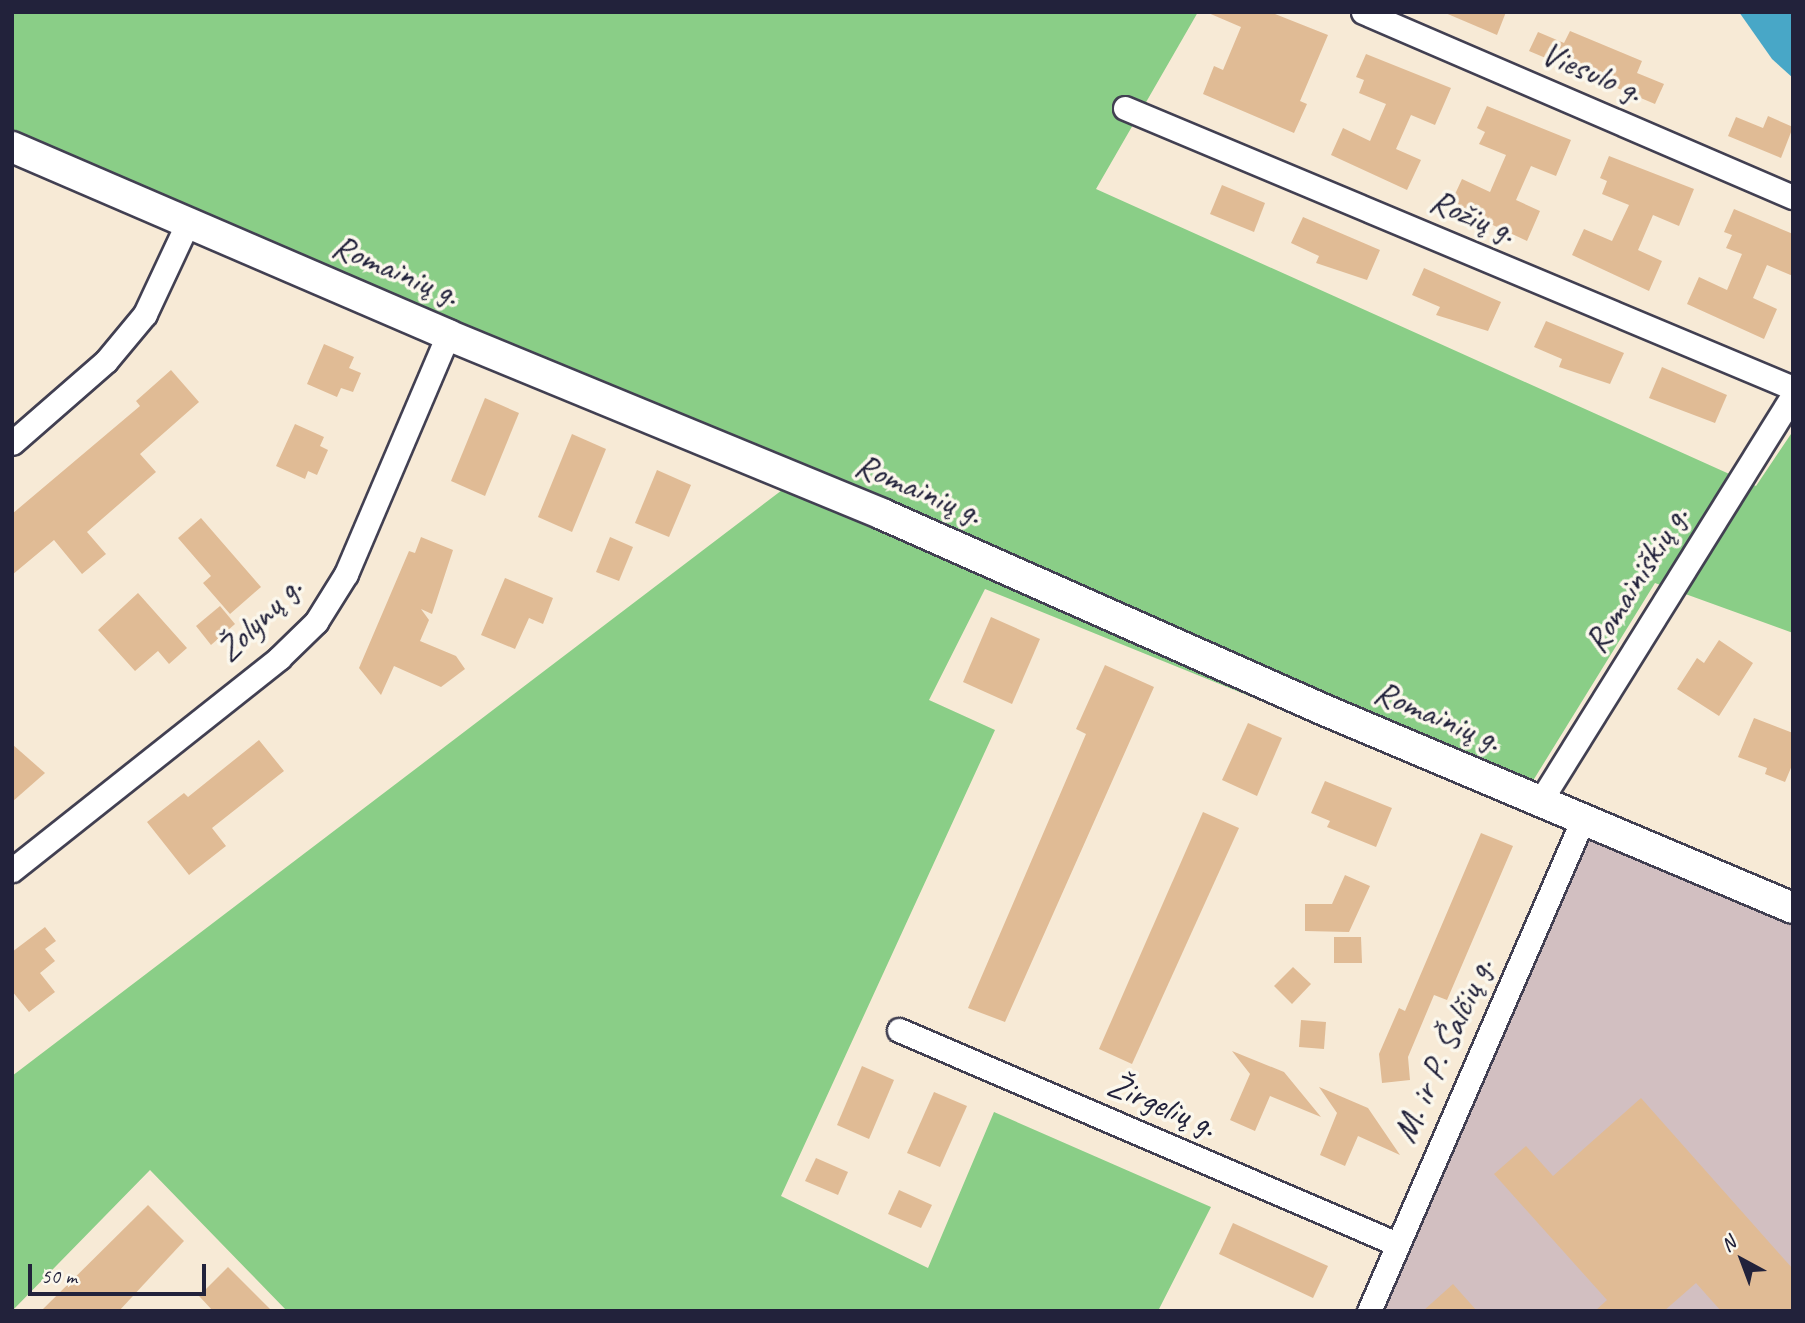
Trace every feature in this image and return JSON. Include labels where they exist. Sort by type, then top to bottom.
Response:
[{"type":"main road","name":"Romainių g.","points":[[12,146],[448,335],[882,514],[1329,712],[1793,908]]},
{"type":"street","name":"Viesulo g.","points":[[1363,12],[1793,197]]},
{"type":"street","name":"Rožių g.","points":[[1125,108],[1793,388]]},
{"type":"street","points":[[12,443],[106,361],[145,314],[188,222]]},
{"type":"street","name":"Žolynų g.","points":[[12,870],[279,658],[316,622],[346,574],[448,335]]},
{"type":"street","name":"Romainiškių g.","points":[[1541,800],[1793,396]]},
{"type":"street","name":"M. ir P. Šalčių g.","points":[[1369,1311],[1583,818]]},
{"type":"street","name":"Žirgelių g.","points":[[899,1030],[1397,1244]]},
{"type":"shaded area","points":[[1589,833],[1793,922],[1793,1311],[1382,1311]]},
{"type":"green space","points":[[12,12],[1198,12],[1096,189],[1756,486],[1793,431],[1793,633],[1655,583],[1518,805],[985,589],[929,700],[995,730],[781,1196],[928,1268],[994,1112],[1211,1207],[1158,1311],[287,1311],[150,1170],[12,1311],[12,1076],[790,484],[12,147]]},
{"type":"water","points":[[1739,12],[1793,12],[1793,78],[1772,59]]},
{"type":"building","points":[[1206,12],[1270,12],[1328,35],[1300,101],[1307,104],[1294,133],[1203,94],[1214,66],[1223,70],[1241,27]]},
{"type":"building","points":[[1443,12],[1506,12],[1497,35]]},
{"type":"building","points":[[1570,31],[1642,61],[1637,73],[1664,84],[1655,104],[1529,51],[1538,32],[1564,43]]},
{"type":"building","points":[[1366,54],[1451,88],[1435,125],[1411,115],[1396,149],[1421,160],[1407,190],[1331,155],[1343,128],[1370,141],[1386,104],[1359,93],[1364,80],[1356,77]]},
{"type":"building","points":[[1487,106],[1571,140],[1556,176],[1531,166],[1516,200],[1540,211],[1527,241],[1450,205],[1462,179],[1490,192],[1506,155],[1479,144],[1485,132],[1477,128]]},
{"type":"building","points":[[1768,116],[1793,127],[1781,158],[1728,136],[1736,117],[1763,128]]},
{"type":"building","points":[[1609,156],[1694,189],[1679,226],[1653,215],[1638,250],[1662,261],[1649,291],[1572,255],[1584,229],[1612,241],[1629,205],[1602,194],[1607,181],[1600,178]]},
{"type":"building","points":[[1222,185],[1265,203],[1254,232],[1210,214]]},
{"type":"building","points":[[1734,209],[1793,234],[1793,276],[1767,265],[1753,298],[1777,309],[1764,339],[1687,304],[1699,277],[1727,290],[1742,254],[1726,248],[1732,235],[1724,232]]},
{"type":"building","points":[[1303,217],[1380,250],[1367,280],[1316,263],[1319,256],[1291,243]]},
{"type":"building","points":[[1424,268],[1501,302],[1488,331],[1436,315],[1440,307],[1412,295]]},
{"type":"building","points":[[1546,321],[1624,353],[1610,384],[1559,367],[1562,359],[1534,347]]},
{"type":"building","points":[[324,344],[354,357],[349,368],[361,373],[353,392],[341,388],[337,397],[307,384]]},
{"type":"building","points":[[1662,367],[1727,395],[1715,423],[1649,398]]},
{"type":"building","points":[[171,370],[199,402],[140,454],[156,472],[87,532],[106,554],[82,574],[54,540],[12,575],[12,514],[140,406],[136,401]]},
{"type":"building","points":[[485,398],[519,413],[485,496],[451,481]]},
{"type":"building","points":[[295,424],[324,437],[320,446],[328,450],[317,475],[308,471],[305,479],[276,466]]},
{"type":"building","points":[[572,434],[606,449],[572,532],[538,517]]},
{"type":"building","points":[[657,470],[691,485],[669,537],[635,523]]},
{"type":"building","points":[[201,518],[261,587],[230,614],[203,583],[211,576],[178,538]]},
{"type":"building","points":[[421,537],[453,550],[432,614],[421,609],[429,620],[420,641],[456,656],[465,669],[441,687],[394,666],[381,695],[359,668],[409,551],[415,553]]},
{"type":"building","points":[[610,537],[633,547],[619,581],[596,572]]},
{"type":"building","points":[[505,578],[553,598],[543,624],[529,618],[515,649],[481,635]]},
{"type":"building","points":[[138,593],[187,648],[169,664],[158,651],[135,671],[98,630]]},
{"type":"building","points":[[220,606],[235,624],[211,645],[196,626]]},
{"type":"building","points":[[991,617],[1040,639],[1012,704],[963,682]]},
{"type":"building","points":[[1719,640],[1753,663],[1719,716],[1677,689],[1697,658],[1704,663]]},
{"type":"building","points":[[1105,665],[1154,687],[1005,1022],[968,1008],[1086,734],[1076,729]]},
{"type":"building","points":[[1754,718],[1793,733],[1793,763],[1785,782],[1765,774],[1767,768],[1738,757]]},
{"type":"building","points":[[1248,723],[1282,738],[1257,796],[1222,780]]},
{"type":"building","points":[[259,740],[284,771],[212,828],[226,846],[189,875],[147,822],[184,793],[188,797]]},
{"type":"building","points":[[12,744],[45,773],[12,802]]},
{"type":"building","points":[[1325,781],[1392,808],[1376,847],[1327,827],[1330,821],[1311,813]]},
{"type":"building","points":[[1203,812],[1239,828],[1132,1064],[1099,1049]]},
{"type":"building","points":[[1481,833],[1513,846],[1447,1000],[1434,995],[1408,1057],[1410,1080],[1382,1083],[1379,1054],[1399,1008],[1405,1011]]},
{"type":"building","points":[[1345,875],[1370,886],[1349,932],[1305,931],[1305,904],[1332,904]]},
{"type":"building","points":[[45,927],[56,941],[45,949],[55,961],[40,973],[55,992],[29,1012],[12,991],[12,952]]},
{"type":"building","points":[[1334,937],[1361,937],[1362,963],[1334,963]]},
{"type":"building","points":[[1293,967],[1311,984],[1292,1004],[1274,986]]},
{"type":"building","points":[[1301,1020],[1326,1022],[1324,1049],[1299,1047]]},
{"type":"building","points":[[1232,1051],[1284,1072],[1321,1117],[1270,1096],[1255,1131],[1230,1120],[1250,1074]]},
{"type":"building","points":[[862,1066],[894,1080],[869,1139],[837,1125]]},
{"type":"building","points":[[1319,1087],[1368,1108],[1400,1155],[1358,1136],[1345,1166],[1320,1155],[1337,1113]]},
{"type":"building","points":[[934,1092],[967,1106],[940,1167],[907,1153]]},
{"type":"building","points":[[1641,1098],[1793,1269],[1793,1311],[1721,1311],[1696,1283],[1664,1311],[1595,1311],[1607,1300],[1494,1174],[1526,1146],[1553,1176]]},
{"type":"building","points":[[816,1158],[848,1172],[838,1195],[805,1181]]},
{"type":"building","points":[[899,1190],[932,1205],[921,1228],[888,1214]]},
{"type":"building","points":[[148,1205],[184,1241],[119,1311],[41,1311]]},
{"type":"building","points":[[1233,1223],[1328,1266],[1313,1298],[1219,1254]]},
{"type":"building","points":[[228,1267],[272,1311],[213,1311],[199,1296]]},
{"type":"building","points":[[1453,1284],[1477,1311],[1423,1311]]}]
